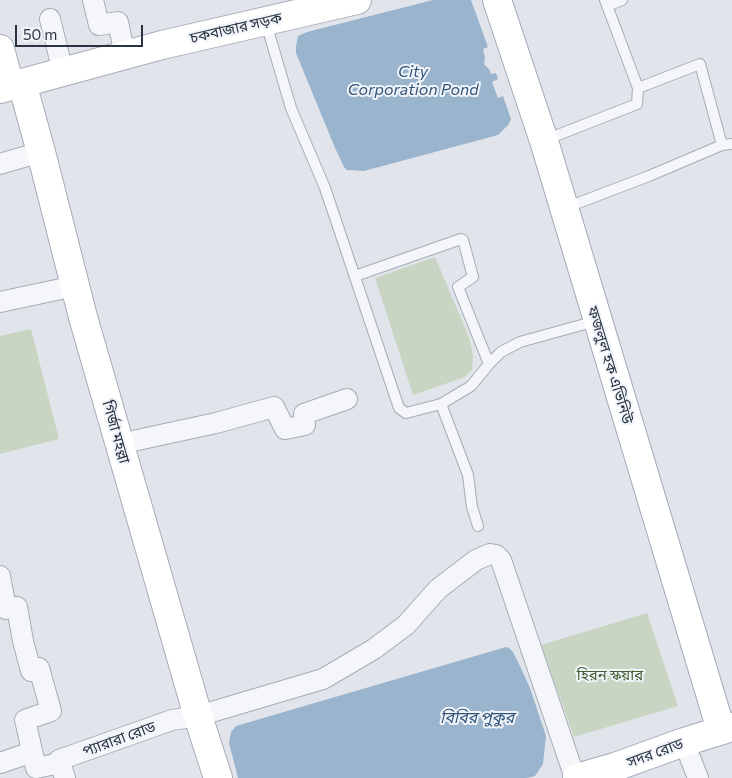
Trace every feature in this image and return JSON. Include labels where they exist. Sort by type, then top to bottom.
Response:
[{"type":"main road","name":"চকবাজার সড়ক","points":[[10,86],[162,45],[266,21],[290,7],[356,0]]},
{"type":"main road","name":"ফজলুল হক এভিনিউ","points":[[497,0],[544,141],[597,321],[726,729]]},
{"type":"main road","name":"গির্জা মহল্লা","points":[[0,49],[10,86],[41,152],[75,286],[119,444],[198,716],[218,778]]},
{"type":"main road","name":"সদর রোড","points":[[576,778],[616,773],[684,742],[726,729]]},
{"type":"street","points":[[93,0],[99,25],[118,22],[125,55]]},
{"type":"street","points":[[50,19],[63,72]]},
{"type":"street","points":[[0,164],[41,152]]},
{"type":"street","points":[[0,302],[75,286]]},
{"type":"street","points":[[119,444],[216,423],[274,407],[285,430],[305,424],[304,414],[347,399]]},
{"type":"street","name":"প্যারারা রোড","points":[[32,752],[36,768],[63,770],[59,760],[172,720],[198,716],[323,679],[374,649],[406,626],[438,589],[476,560],[490,554],[496,555],[501,560],[576,778]]},
{"type":"street","points":[[0,576],[6,609],[17,607],[31,671],[39,668],[51,711],[25,720],[32,752],[0,762]]},
{"type":"street","points":[[684,742],[698,778]]},
{"type":"lane","points":[[544,141],[637,104],[638,88],[606,3],[622,0]]},
{"type":"lane","points":[[266,21],[291,108],[325,188],[399,408],[406,413],[441,404],[471,386],[488,364],[501,352],[520,342],[597,321]]},
{"type":"lane","points":[[563,209],[727,145],[700,64],[638,88]]},
{"type":"lane","points":[[355,276],[461,239],[473,277],[458,287],[488,364]]},
{"type":"lane","points":[[441,404],[468,475],[472,507],[478,526]]},
{"type":"green space","points":[[435,257],[469,337],[473,356],[472,370],[465,377],[413,395],[375,278]]},
{"type":"green space","points":[[31,329],[59,439],[0,454],[0,336]]},
{"type":"green space","name":"হিরন স্কয়ার","points":[[647,613],[678,706],[574,737],[541,645]]},
{"type":"water","name":"City Corporation Pond","points":[[433,0],[471,0],[488,47],[483,49],[484,64],[491,74],[496,73],[498,79],[492,82],[498,98],[503,96],[511,119],[509,124],[498,135],[364,171],[347,170],[335,148],[296,53],[298,36],[307,32]]},
{"type":"water","name":"বিবির পুকুর","points":[[506,647],[513,652],[530,688],[546,736],[543,764],[535,776],[527,778],[238,778],[229,743],[231,732],[236,726]]}]
